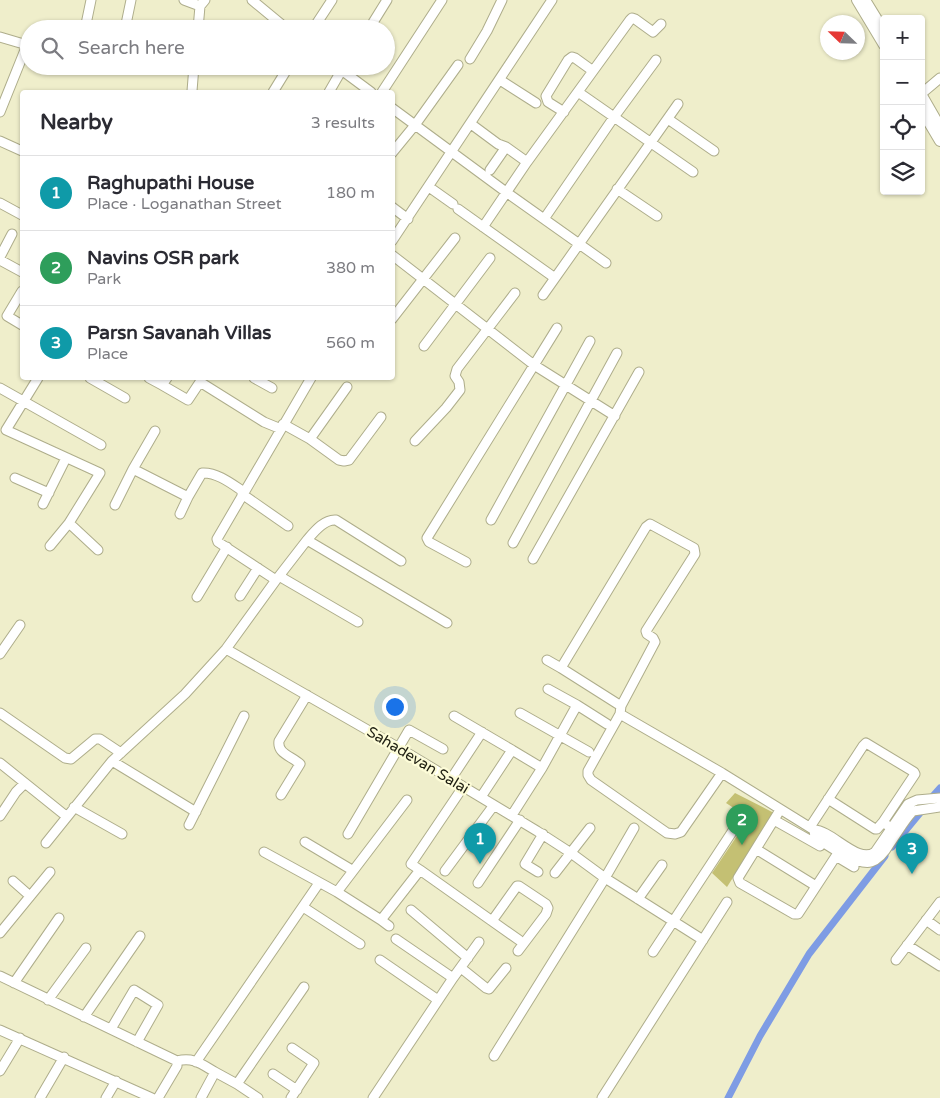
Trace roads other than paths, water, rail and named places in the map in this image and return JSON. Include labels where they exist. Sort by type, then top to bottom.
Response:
[{"type":"main road","points":[[857,0],[880,38]]},
{"type":"main road","points":[[865,0],[880,24]]},
{"type":"main road","points":[[925,101],[940,127]]},
{"type":"main road","points":[[925,115],[940,141]]},
{"type":"street","points":[[87,20],[91,0]]},
{"type":"street","points":[[127,20],[132,0]]},
{"type":"street","points":[[184,0],[203,3],[200,20]]},
{"type":"street","points":[[252,0],[276,20]]},
{"type":"street","points":[[319,20],[332,0]]},
{"type":"street","points":[[375,20],[387,0]]},
{"type":"street","points":[[395,72],[442,0]]},
{"type":"street","points":[[470,59],[487,31],[502,0]]},
{"type":"street","points":[[395,237],[552,0]]},
{"type":"street","points":[[483,227],[527,162],[632,18],[653,32],[661,24]]},
{"type":"street","points":[[0,37],[20,43]]},
{"type":"street","points":[[564,112],[548,102],[546,96],[568,60],[572,57],[575,58],[593,72]]},
{"type":"street","points":[[544,219],[614,117],[656,60]]},
{"type":"street","points":[[0,112],[20,62]]},
{"type":"street","points":[[395,149],[458,65]]},
{"type":"street","points":[[192,90],[193,75]]},
{"type":"street","points":[[274,90],[283,75]]},
{"type":"street","points":[[330,90],[338,75]]},
{"type":"street","points":[[350,75],[368,90]]},
{"type":"street","points":[[383,90],[393,75]]},
{"type":"street","points":[[925,91],[940,78]]},
{"type":"street","points":[[500,80],[536,103]]},
{"type":"street","points":[[578,92],[693,172]]},
{"type":"street","points":[[543,295],[678,104]]},
{"type":"street","points":[[395,110],[606,263]]},
{"type":"street","points":[[668,119],[714,151]]},
{"type":"street","points":[[471,124],[527,162]]},
{"type":"street","points":[[0,141],[20,150]]},
{"type":"street","points":[[490,170],[506,147]]},
{"type":"street","points":[[429,187],[555,278]]},
{"type":"street","points":[[617,189],[657,216]]},
{"type":"street","points":[[0,203],[20,214]]},
{"type":"street","points":[[395,209],[408,219]]},
{"type":"street","points":[[12,234],[0,258],[20,271]]},
{"type":"street","points":[[395,314],[455,238]]},
{"type":"street","points":[[395,257],[534,364],[615,416]]},
{"type":"street","points":[[424,346],[490,258]]},
{"type":"street","points":[[415,441],[460,390],[455,373],[515,293]]},
{"type":"street","points":[[20,294],[7,316],[20,324]]},
{"type":"street","points":[[466,562],[429,542],[428,538],[557,328]]},
{"type":"street","points":[[491,520],[590,341]]},
{"type":"street","points":[[513,543],[617,353]]},
{"type":"street","points":[[533,559],[639,372]]},
{"type":"street","points":[[37,380],[3,428],[100,473],[69,523],[50,546]]},
{"type":"street","points":[[94,380],[125,398]]},
{"type":"street","points":[[258,380],[272,388]]},
{"type":"street","points":[[310,380],[218,537],[218,542],[258,568],[358,622]]},
{"type":"street","points":[[164,381],[188,400],[200,382],[264,422],[282,427],[310,439],[339,460],[344,461],[348,460],[381,417]]},
{"type":"street","points":[[310,439],[347,387]]},
{"type":"street","points":[[0,388],[101,445]]},
{"type":"street","points":[[115,506],[133,469],[155,431]]},
{"type":"street","points":[[43,504],[66,458]]},
{"type":"street","points":[[133,469],[188,497]]},
{"type":"street","points":[[180,514],[202,473],[209,473],[243,493],[288,526]]},
{"type":"street","points":[[14,478],[49,493]]},
{"type":"street","points":[[46,843],[66,816],[112,762],[185,694],[226,649],[307,540],[323,524],[332,519],[336,520],[401,561]]},
{"type":"street","points":[[69,523],[98,550]]},
{"type":"street","points":[[561,668],[646,527],[650,524],[653,525],[694,548],[694,554],[646,631],[655,642],[588,771],[588,776],[591,780],[668,833],[675,834],[681,832],[722,773]]},
{"type":"street","points":[[307,540],[448,623]]},
{"type":"street","points":[[197,597],[227,548]]},
{"type":"street","points":[[240,596],[258,568]]},
{"type":"street","points":[[0,654],[20,625]]},
{"type":"street","name":"Sahadevan Salai","points":[[226,649],[399,748],[516,818],[571,853],[605,878],[703,940]]},
{"type":"street","points":[[547,660],[621,710],[780,810],[812,829],[820,830],[854,867]]},
{"type":"street","points":[[548,688],[606,724]]},
{"type":"street","points":[[281,796],[300,764],[296,759],[281,751],[278,746],[279,741],[307,695]]},
{"type":"street","points":[[478,883],[516,818],[577,705]]},
{"type":"street","points":[[0,713],[65,758],[71,759],[95,738],[100,739],[122,753]]},
{"type":"street","points":[[520,713],[589,752]]},
{"type":"street","points":[[189,825],[244,716]]},
{"type":"street","points":[[454,716],[542,768]]},
{"type":"street","points":[[348,834],[399,748],[406,728],[443,749]]},
{"type":"street","points":[[451,779],[482,732]]},
{"type":"street","points":[[812,829],[828,798],[866,743],[915,774],[877,829],[828,798]]},
{"type":"street","points":[[481,797],[512,750]]},
{"type":"street","points":[[112,762],[196,812]]},
{"type":"street","points":[[0,763],[66,816]]},
{"type":"street","points":[[0,816],[16,792],[25,783]]},
{"type":"street","points":[[463,787],[411,864],[519,940]]},
{"type":"street","points":[[774,820],[864,859],[880,852],[917,800],[940,798]]},
{"type":"street","points":[[337,892],[407,800]]},
{"type":"street","points":[[445,871],[494,805]]},
{"type":"street","points":[[74,807],[122,834]]},
{"type":"street","points":[[880,852],[892,828],[911,808],[940,807]]},
{"type":"street","points":[[780,810],[738,878],[740,883],[747,888],[794,914],[798,914],[816,886],[835,848]]},
{"type":"street","points":[[882,822],[892,828]]},
{"type":"street","points":[[555,872],[590,828]]},
{"type":"street","points":[[494,1056],[634,828]]},
{"type":"street","points":[[653,952],[672,920],[734,829]]},
{"type":"street","points":[[538,872],[525,864],[542,834]]},
{"type":"street","points":[[305,842],[352,870]]},
{"type":"street","points":[[756,849],[816,886]]},
{"type":"street","points":[[264,852],[337,892],[390,926]]},
{"type":"street","points":[[638,899],[662,865]]},
{"type":"street","points":[[381,920],[420,870]]},
{"type":"street","points":[[2,928],[50,872]]},
{"type":"street","points":[[13,881],[30,896]]},
{"type":"street","points":[[196,1062],[319,883]]},
{"type":"street","points":[[492,921],[518,886],[546,904],[548,908],[546,914],[518,951]]},
{"type":"street","points":[[602,1098],[727,902]]},
{"type":"street","points":[[896,960],[940,902]]},
{"type":"street","points":[[303,907],[360,944]]},
{"type":"street","points":[[412,910],[468,958]]},
{"type":"street","points":[[14,983],[59,918]]},
{"type":"street","points":[[926,920],[940,930]]},
{"type":"street","points":[[84,1016],[140,936]]},
{"type":"street","points":[[396,940],[453,978]]},
{"type":"street","points":[[373,1098],[479,942]]},
{"type":"street","points":[[907,945],[940,966]]},
{"type":"street","points":[[48,1000],[86,948]]},
{"type":"street","points":[[380,960],[438,1000]]},
{"type":"street","points":[[461,968],[489,989],[506,968]]},
{"type":"street","points":[[1,979],[14,983],[177,1061],[187,1059],[196,1062],[237,1084],[252,1096]]},
{"type":"street","points":[[237,1084],[304,986]]},
{"type":"street","points":[[111,1029],[134,990],[158,1005],[137,1042]]},
{"type":"street","points":[[0,1030],[152,1098]]},
{"type":"street","points":[[0,1071],[20,1038]]},
{"type":"street","points":[[273,1074],[294,1094],[314,1063],[292,1048]]},
{"type":"street","points":[[40,1098],[64,1057]]},
{"type":"street","points":[[158,1098],[177,1066],[177,1061]]},
{"type":"street","points":[[201,1098],[215,1072]]},
{"type":"street","points":[[106,1098],[116,1081]]},
{"type":"waterway","points":[[932,797],[940,788]]},
{"type":"waterway","points":[[892,847],[920,813]]},
{"type":"waterway","points":[[728,1098],[760,1036],[809,954],[885,856]]},
{"type":"place","name":"Navins OSR park","points":[[742,845]]},
{"type":"place","name":"Raghupathi House","points":[[480,864]]},
{"type":"place","name":"Parsn Savanah Villas","points":[[912,874]]}]
